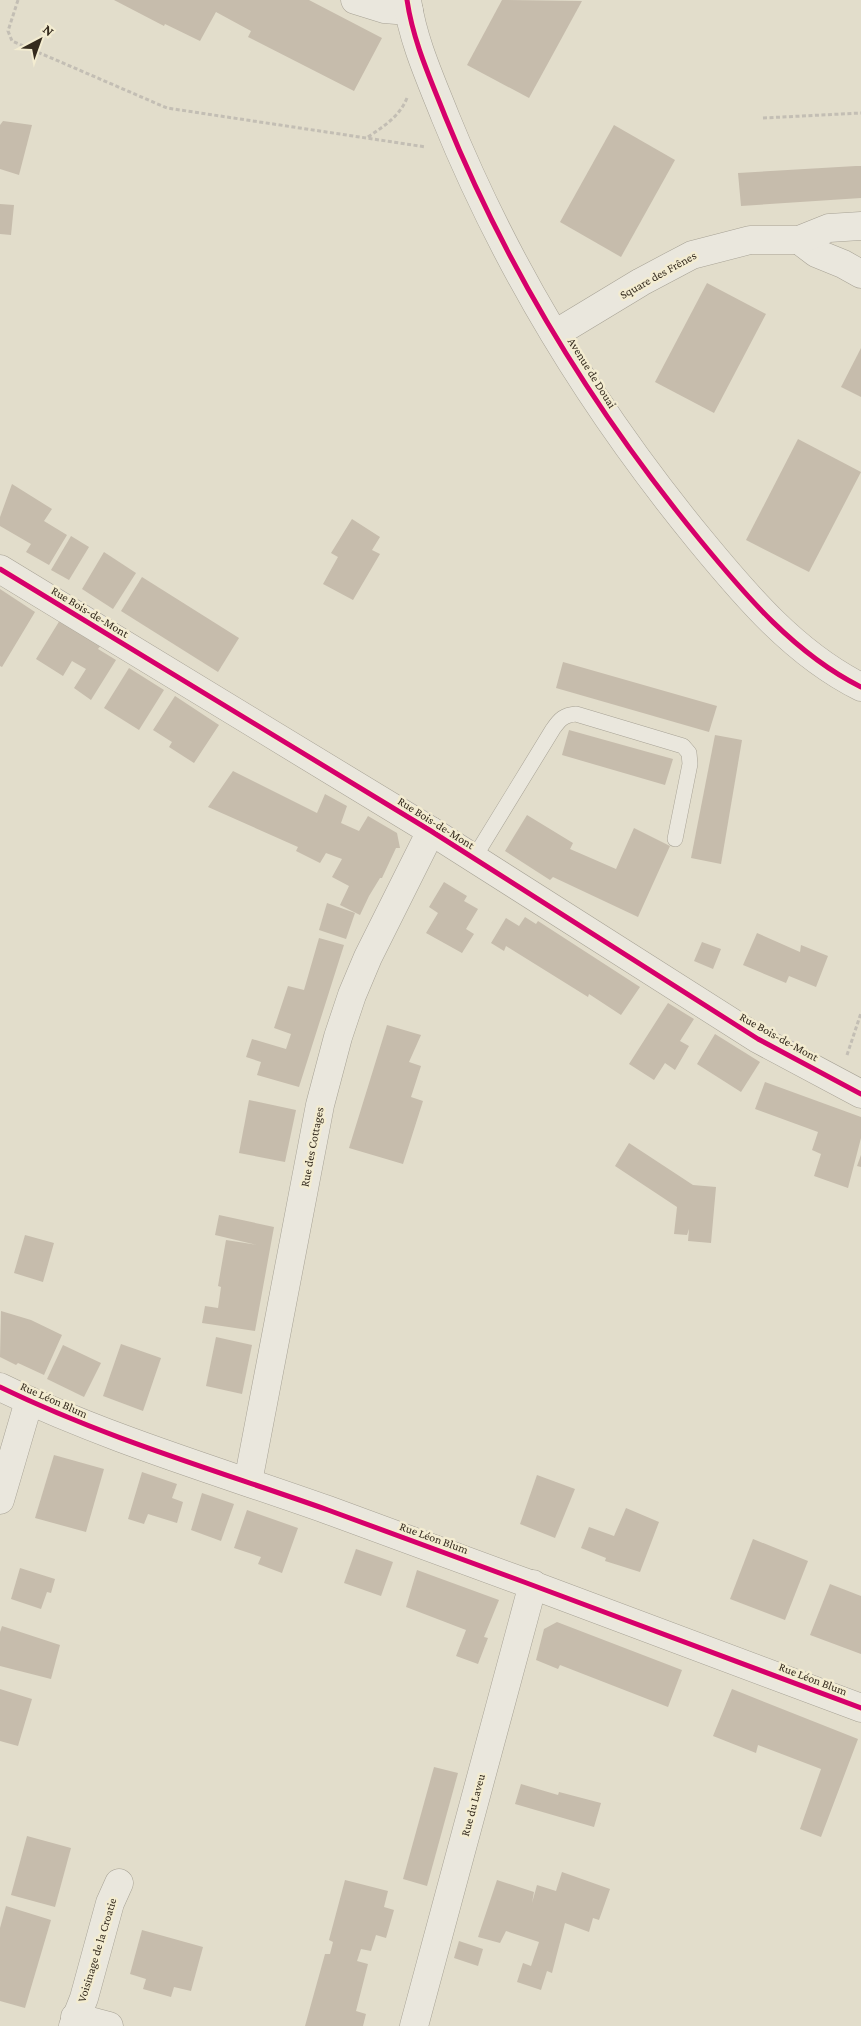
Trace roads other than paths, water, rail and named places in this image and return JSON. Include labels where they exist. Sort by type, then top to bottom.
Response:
[{"type":"street","name":"Avenue de Douai","points":[[354,0],[384,9],[408,6],[419,51],[460,152],[498,233],[555,334],[594,397],[638,460],[731,577],[773,623],[824,664],[861,687]]},
{"type":"street","name":"Square des Frênes","points":[[555,334],[641,282],[692,255],[750,240],[799,240],[829,228],[861,226]]},
{"type":"street","points":[[799,240],[816,253],[844,264],[861,274]]},
{"type":"street","name":"Rue Bois-de-Mont","points":[[0,569],[431,831],[758,1039],[850,1088]]},
{"type":"street","name":"Rue des Cottages","points":[[248,1482],[320,1105],[338,1037],[368,957],[431,831]]},
{"type":"street","name":"Rue Léon Blum","points":[[0,1387],[63,1416],[111,1434],[533,1584],[861,1708]]},
{"type":"street","points":[[0,1500],[29,1401]]},
{"type":"street","name":"Rue du Laveu","points":[[414,2026],[533,1584]]},
{"type":"street","name":"Voisinage de la Croatie","points":[[109,2026],[74,2021],[84,1998],[110,1904],[119,1883]]},
{"type":"lane","points":[[474,858],[553,729],[560,719],[568,714],[576,714],[683,746],[689,753],[690,764],[675,839]]}]
